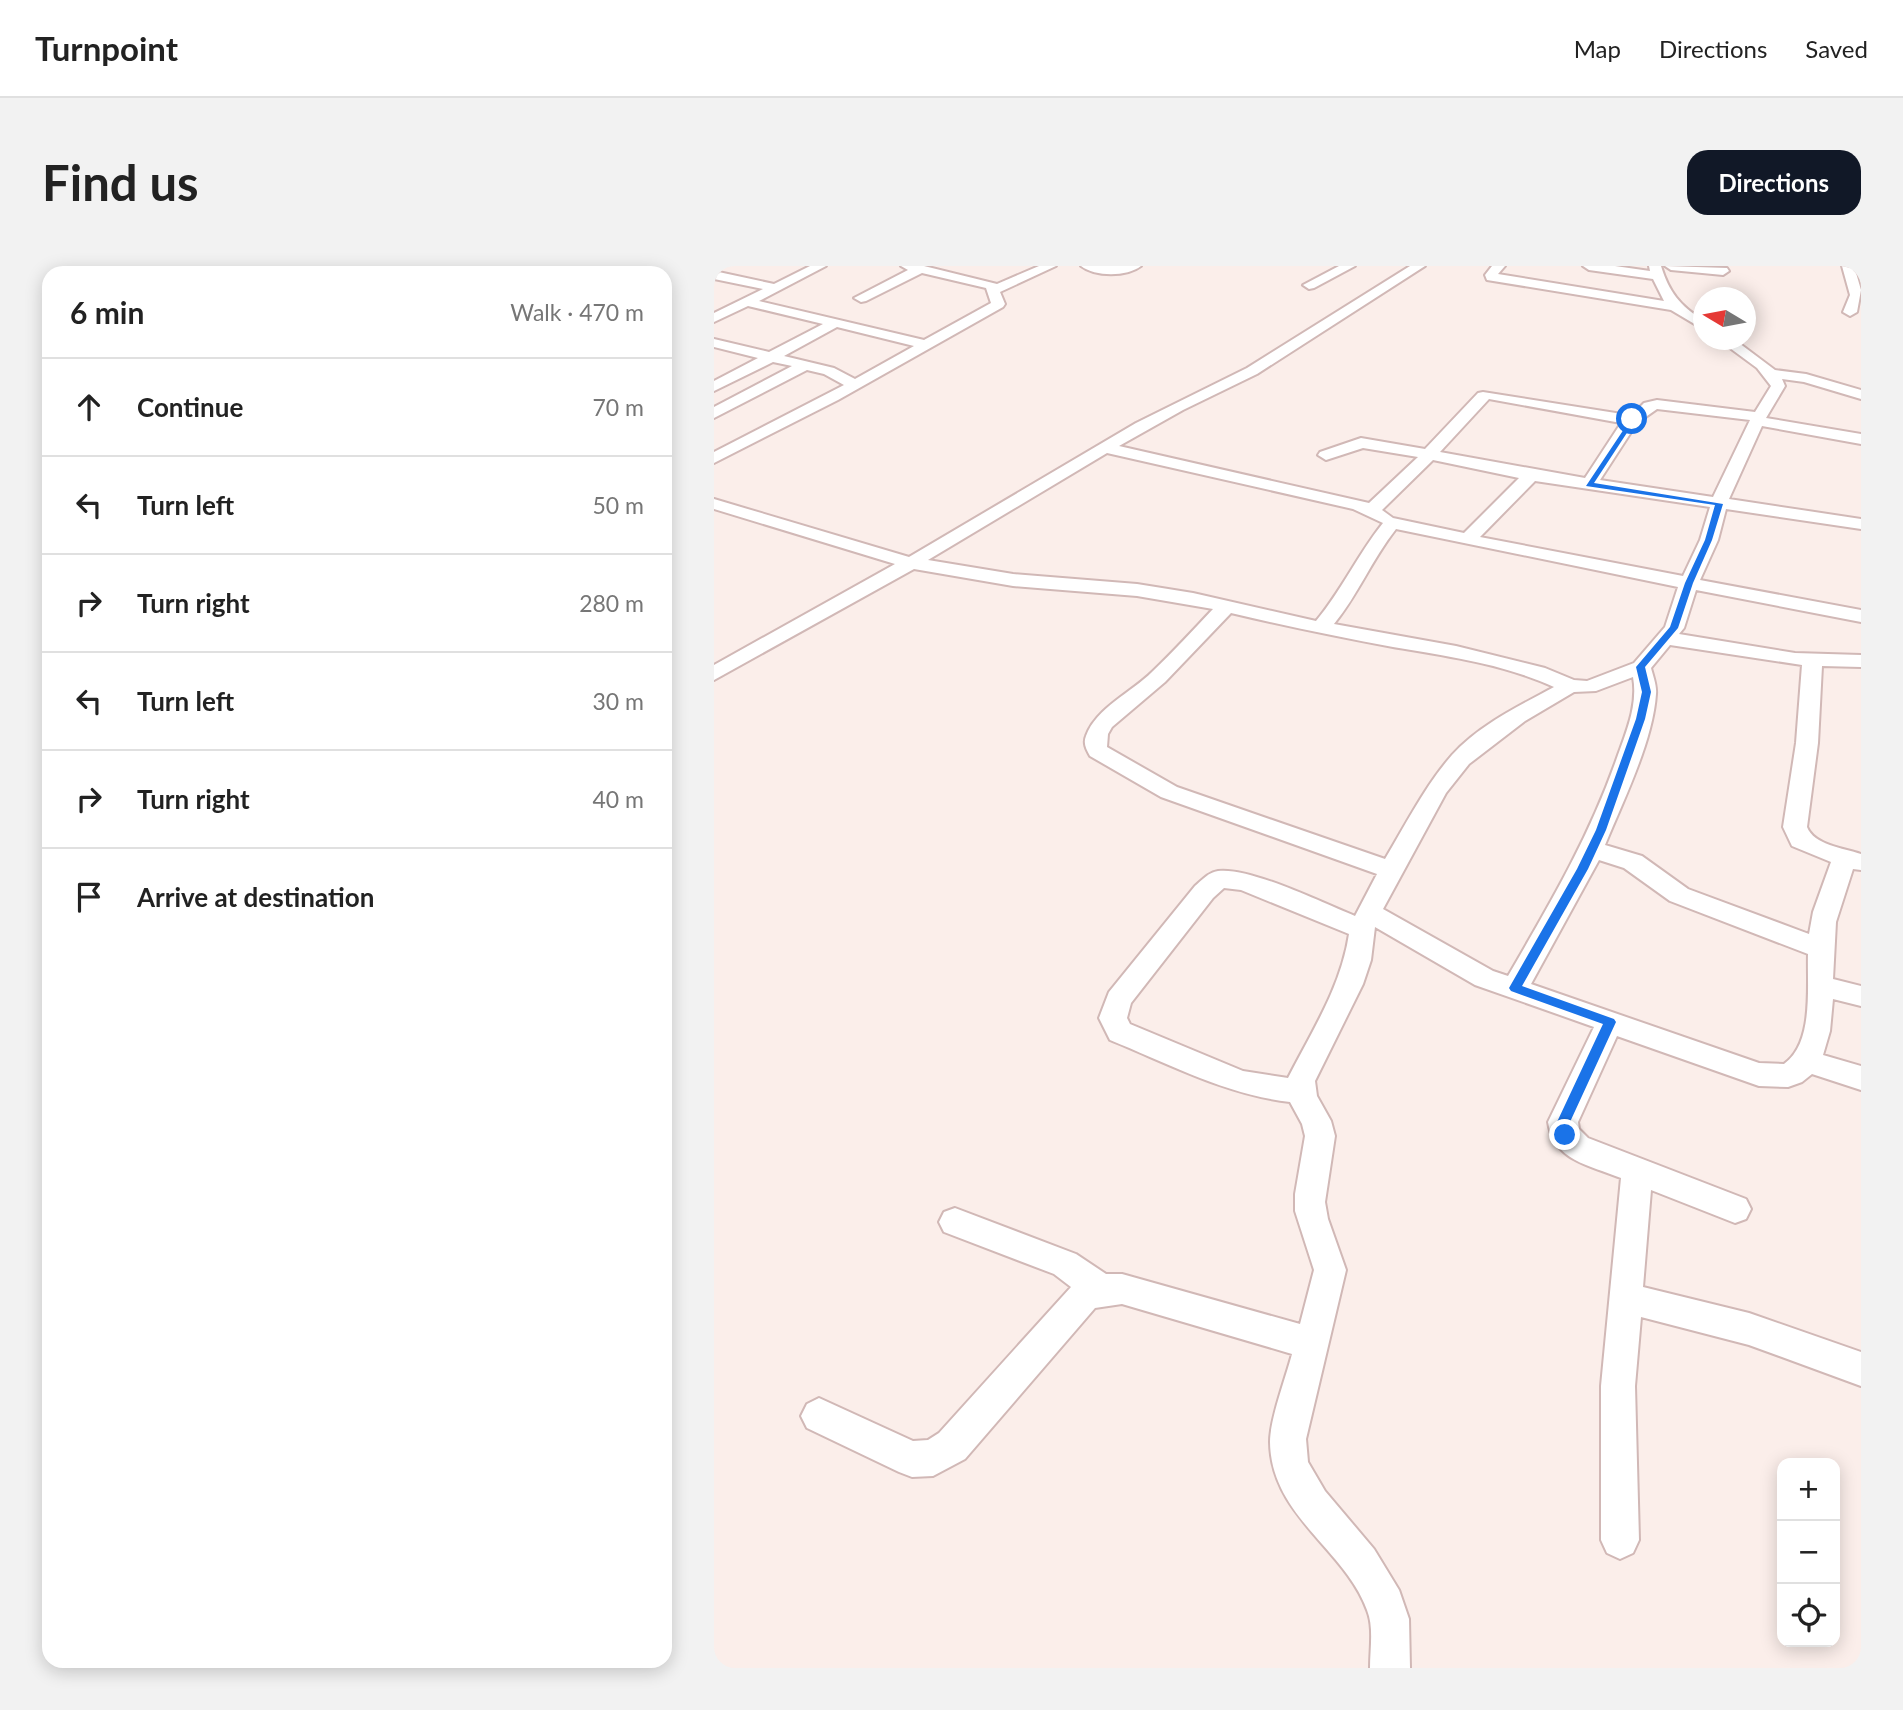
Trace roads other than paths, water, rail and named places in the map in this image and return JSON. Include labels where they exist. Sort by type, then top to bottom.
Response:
[{"type":"street","points":[[714,274],[736,266]]},
{"type":"street","points":[[714,318],[820,266]]},
{"type":"street","points":[[995,289],[1050,266]]},
{"type":"street","points":[[1087,266],[1120,271],[1135,266]]},
{"type":"street","points":[[1309,285],[1349,266]]},
{"type":"street","points":[[714,674],[911,564],[1106,448],[1224,383],[1252,371],[1419,266]]},
{"type":"street","points":[[1499,266],[1491,277],[1676,307]]},
{"type":"street","points":[[1589,266],[1656,271],[1663,295],[1693,318]]},
{"type":"street","points":[[1671,266],[1723,272]]},
{"type":"street","points":[[1848,266],[1856,295],[1850,312]]},
{"type":"street","points":[[862,298],[914,267],[991,285],[995,289]]},
{"type":"street","points":[[714,274],[776,288]]},
{"type":"street","points":[[714,458],[855,385],[995,307],[999,302],[993,294],[995,289]]},
{"type":"street","points":[[747,302],[928,345]]},
{"type":"street","points":[[714,387],[835,323]]},
{"type":"street","points":[[714,343],[829,371],[855,385]]},
{"type":"street","points":[[714,504],[911,564],[1013,580],[1137,590],[1456,652],[1538,673],[1570,686],[1589,687],[1641,667],[1674,628],[1689,583],[1709,540],[1719,504],[1759,419],[1778,386],[1763,364],[1741,350]]},
{"type":"street","points":[[714,413],[806,365]]},
{"type":"street","points":[[1772,374],[1800,376],[1861,395]]},
{"type":"street","points":[[1371,510],[1429,455],[1483,396],[1632,419]]},
{"type":"street","points":[[1589,484],[1632,419],[1656,405],[1759,419],[1861,439]]},
{"type":"street","points":[[1326,455],[1361,443],[1531,475],[1861,524]]},
{"type":"street","points":[[1106,448],[1371,510],[1392,523],[1466,540],[1861,616]]},
{"type":"street","points":[[1466,540],[1531,475]]},
{"type":"street","points":[[1321,627],[1340,603],[1368,552],[1392,523]]},
{"type":"street","points":[[1226,607],[1176,660],[1104,723],[1095,743],[1098,751],[1169,792],[1391,870]]},
{"type":"street","points":[[1665,638],[1772,656],[1861,661]]},
{"type":"street","points":[[1299,1091],[1259,1087],[1238,1081],[1120,1032],[1113,1018],[1119,999],[1204,892],[1219,879],[1244,882],[1366,920],[1457,964],[1515,988],[1759,1074],[1775,1077],[1794,1074],[1807,1061],[1816,1038],[1820,947],[1825,911],[1853,860],[1812,847],[1800,840],[1794,827],[1807,743],[1812,660]]},
{"type":"street","points":[[1515,988],[1592,849],[1619,785],[1641,719],[1646,692],[1641,667]]},
{"type":"street","points":[[1390,1668],[1391,1632],[1385,1604],[1371,1577],[1295,1479],[1287,1457],[1288,1439],[1330,1270],[1328,1256],[1312,1217],[1310,1201],[1320,1137],[1317,1124],[1301,1099],[1300,1081],[1350,985],[1366,920],[1437,790],[1461,760],[1485,738],[1570,686]]},
{"type":"street","points":[[1592,849],[1633,862],[1679,895],[1820,947]]},
{"type":"street","points":[[1820,986],[1861,996]]},
{"type":"street","points":[[1610,1022],[1563,1122],[1565,1135],[1577,1147],[1735,1209]]},
{"type":"street","points":[[1807,1061],[1861,1077]]},
{"type":"street","points":[[1620,1540],[1618,1386],[1637,1171]]},
{"type":"street","points":[[955,1222],[1065,1264],[1101,1290]]},
{"type":"street","points":[[819,1416],[912,1459],[933,1458],[952,1446],[1083,1297],[1101,1290],[1122,1289],[1311,1343]]},
{"type":"street","points":[[1625,1298],[1749,1329],[1861,1369]]}]
